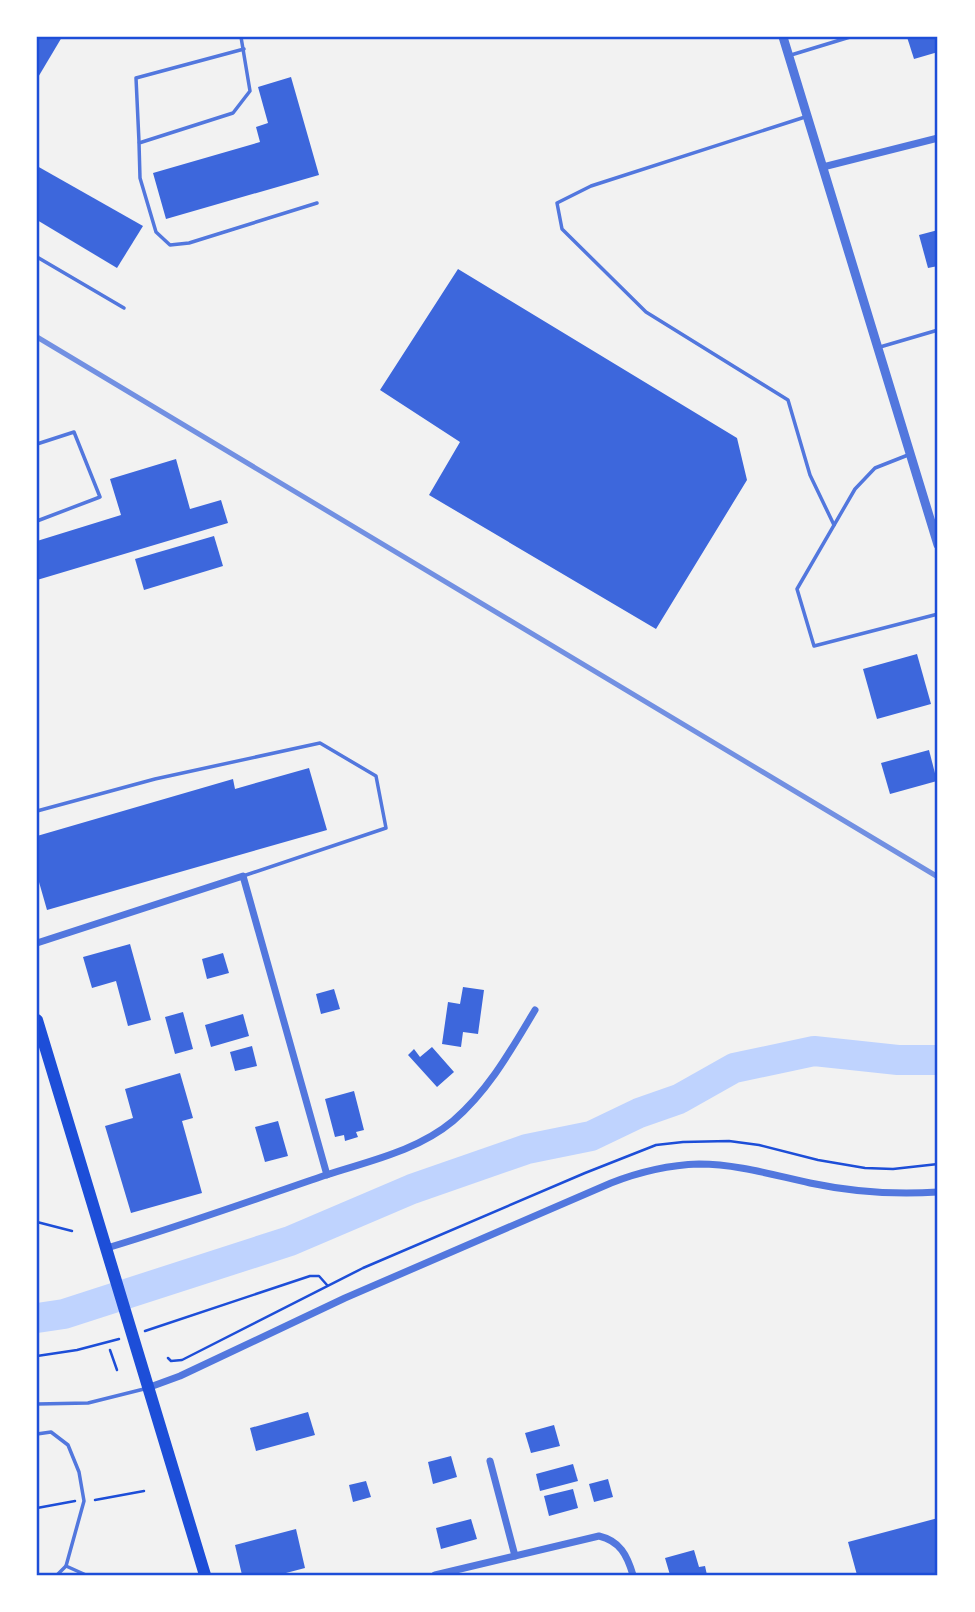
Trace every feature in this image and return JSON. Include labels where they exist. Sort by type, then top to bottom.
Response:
[{"type":"main road","points":[[37,1020],[205,1575]]},
{"type":"street","points":[[783,37],[938,545]]},
{"type":"street","points":[[823,167],[938,138]]},
{"type":"street","points":[[37,943],[243,876],[327,1175]]},
{"type":"street","points":[[107,1248],[204,1219],[392,1154],[429,1138],[452,1122],[490,1082],[504,1064],[535,1010]]},
{"type":"street","points":[[150,1387],[180,1376],[345,1298],[611,1183],[652,1170],[684,1165],[716,1165],[747,1168],[857,1191],[896,1194],[938,1192]]},
{"type":"street","points":[[490,1461],[515,1556]]},
{"type":"street","points":[[435,1575],[598,1535],[615,1543],[628,1558],[633,1575]]},
{"type":"lane","points":[[139,143],[233,113],[250,91],[241,37]]},
{"type":"lane","points":[[789,56],[850,37]]},
{"type":"lane","points":[[244,50],[136,78],[140,178],[156,232],[170,245],[189,243],[317,203]]},
{"type":"lane","points":[[807,116],[591,186],[556,203],[562,229],[646,312],[788,400],[810,475],[834,525]]},
{"type":"lane","points":[[37,257],[124,308]]},
{"type":"lane","points":[[878,348],[938,330]]},
{"type":"lane","points":[[37,444],[74,432],[100,497],[37,521]]},
{"type":"lane","points":[[910,454],[874,468],[855,489],[797,589],[814,646],[938,614]]},
{"type":"lane","points":[[37,811],[155,779],[320,743],[376,776],[386,828],[243,876]]},
{"type":"lane","points":[[37,1404],[88,1403],[150,1387]]},
{"type":"lane","points":[[37,1434],[51,1432],[68,1444],[79,1472],[83,1501],[66,1566],[57,1575]]},
{"type":"lane","points":[[66,1566],[86,1575]]},
{"type":"path","points":[[37,1222],[72,1231]]},
{"type":"path","points":[[143,1332],[310,1276],[319,1276],[327,1285]]},
{"type":"path","points":[[37,1356],[77,1350],[120,1339]]},
{"type":"path","points":[[110,1350],[117,1370]]},
{"type":"path","points":[[92,1500],[144,1491]]},
{"type":"path","points":[[37,1508],[74,1502]]},
{"type":"building","points":[[37,37],[62,37],[37,79]]},
{"type":"building","points":[[907,37],[938,37],[938,52],[914,59]]},
{"type":"building","points":[[291,77],[319,175],[166,219],[153,173],[260,142],[256,127],[268,123],[258,87]]},
{"type":"building","points":[[37,166],[143,226],[117,268],[37,220]]},
{"type":"building","points":[[938,230],[938,266],[928,268],[919,235]]},
{"type":"building","points":[[458,269],[737,438],[747,480],[656,629],[429,495],[460,442],[380,390]]},
{"type":"building","points":[[176,459],[190,509],[221,500],[228,523],[37,580],[37,541],[121,515],[110,479]]},
{"type":"building","points":[[214,536],[223,566],[144,590],[135,559]]},
{"type":"building","points":[[917,654],[931,704],[877,719],[863,669]]},
{"type":"building","points":[[929,750],[937,781],[890,794],[881,763]]},
{"type":"building","points":[[309,768],[327,830],[47,910],[37,875],[37,836],[233,779],[235,789]]},
{"type":"building","points":[[130,944],[151,1020],[128,1026],[116,981],[92,988],[83,957]]},
{"type":"building","points":[[223,953],[229,973],[207,979],[202,959]]},
{"type":"building","points":[[463,987],[484,990],[478,1034],[463,1032],[461,1047],[442,1044],[448,1002],[460,1004]]},
{"type":"building","points":[[334,989],[340,1009],[321,1014],[316,994]]},
{"type":"building","points":[[183,1012],[193,1049],[175,1054],[165,1017]]},
{"type":"building","points":[[243,1014],[249,1036],[211,1047],[205,1025]]},
{"type":"building","points":[[252,1046],[257,1066],[235,1071],[230,1052]]},
{"type":"building","points":[[432,1047],[454,1072],[437,1087],[408,1055],[414,1049],[420,1057]]},
{"type":"building","points":[[180,1073],[193,1118],[182,1121],[202,1193],[131,1213],[105,1126],[133,1118],[125,1089]]},
{"type":"building","points":[[354,1091],[364,1130],[356,1132],[358,1137],[345,1141],[344,1135],[335,1137],[325,1099]]},
{"type":"building","points":[[278,1121],[288,1156],[265,1162],[255,1127]]},
{"type":"building","points":[[308,1412],[315,1435],[256,1451],[250,1428]]},
{"type":"building","points":[[554,1425],[560,1446],[531,1453],[525,1433]]},
{"type":"building","points":[[451,1456],[457,1477],[433,1484],[428,1462]]},
{"type":"building","points":[[573,1464],[578,1481],[540,1491],[536,1474]]},
{"type":"building","points":[[608,1479],[613,1497],[594,1502],[589,1484]]},
{"type":"building","points":[[366,1481],[371,1497],[353,1502],[349,1485]]},
{"type":"building","points":[[573,1489],[578,1508],[549,1516],[544,1496]]},
{"type":"building","points":[[938,1518],[938,1575],[857,1575],[848,1542]]},
{"type":"building","points":[[471,1519],[477,1539],[441,1549],[436,1528]]},
{"type":"building","points":[[296,1529],[305,1568],[286,1573],[287,1575],[242,1575],[235,1545]]},
{"type":"building","points":[[694,1550],[699,1567],[705,1566],[707,1575],[670,1575],[665,1558]]},
{"type":"waterway","points":[[37,1318],[64,1314],[290,1241],[412,1189],[527,1149],[591,1136],[639,1113],[679,1099],[734,1068],[814,1051],[898,1060],[938,1060]]},
{"type":"railway","points":[[37,337],[938,877]]}]
